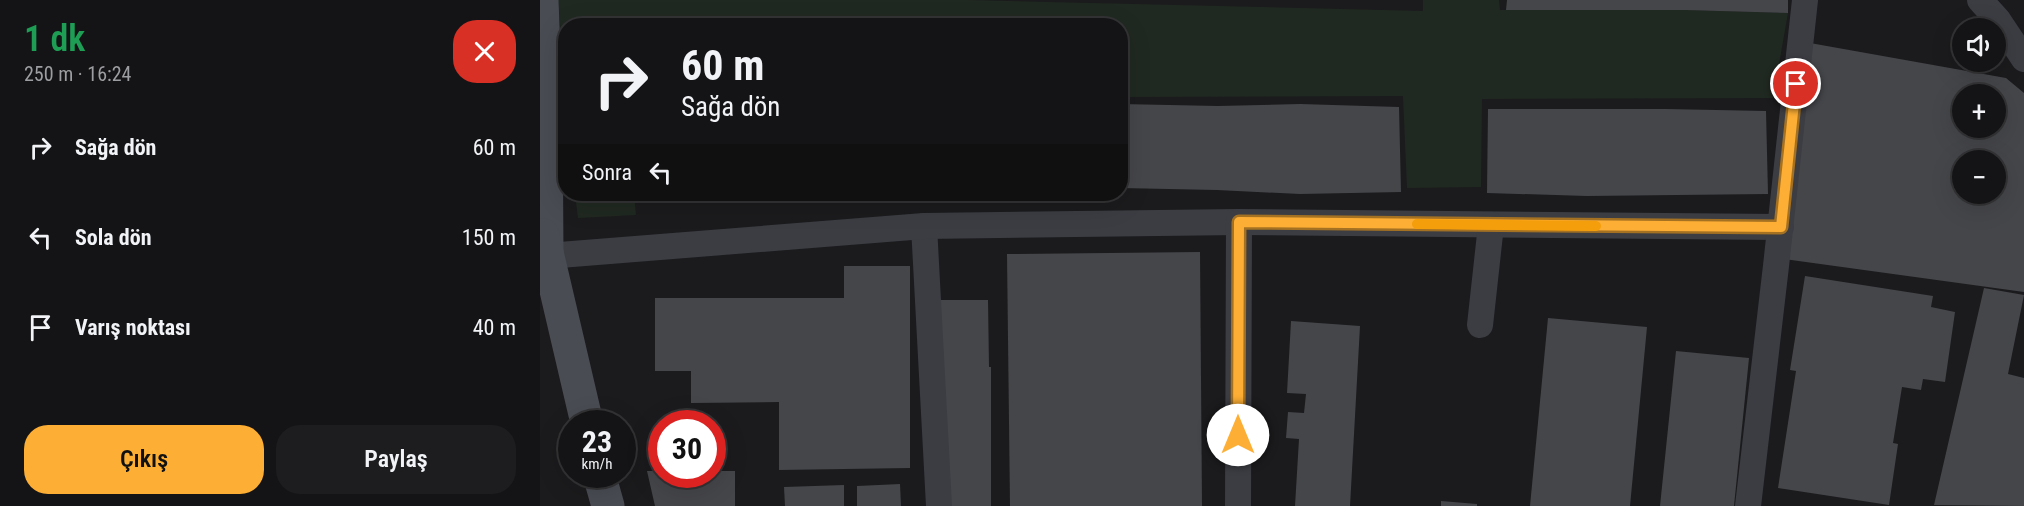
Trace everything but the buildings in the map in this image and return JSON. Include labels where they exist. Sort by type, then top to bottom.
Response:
[{"type":"main road","points":[[542,0],[546,99],[547,256]]},
{"type":"main road","points":[[540,219],[584,410]]},
{"type":"main road","points":[[603,488],[608,506]]},
{"type":"street","points":[[1748,506],[1805,0]]},
{"type":"street","points":[[1980,0],[1998,20],[2024,59]]},
{"type":"street","points":[[547,256],[924,226],[1239,222],[1781,227]]},
{"type":"street","points":[[1238,506],[1239,222]]},
{"type":"street","points":[[1480,325],[1491,225]]},
{"type":"street","points":[[924,226],[939,506]]},
{"type":"shaded area","points":[[558,0],[968,0],[1423,11],[1423,0],[1499,0],[1500,10],[1684,10],[1788,13],[1773,98],[1482,99],[1481,187],[1407,188],[1403,96],[1128,97],[1128,18],[559,18]]},
{"type":"shaded area","points":[[576,201],[635,201],[636,215],[578,218]]},
{"type":"slow traffic","points":[[1417,224],[1596,226]]},
{"type":"route","points":[[1238,435],[1239,222],[1781,227],[1796,84]]}]
